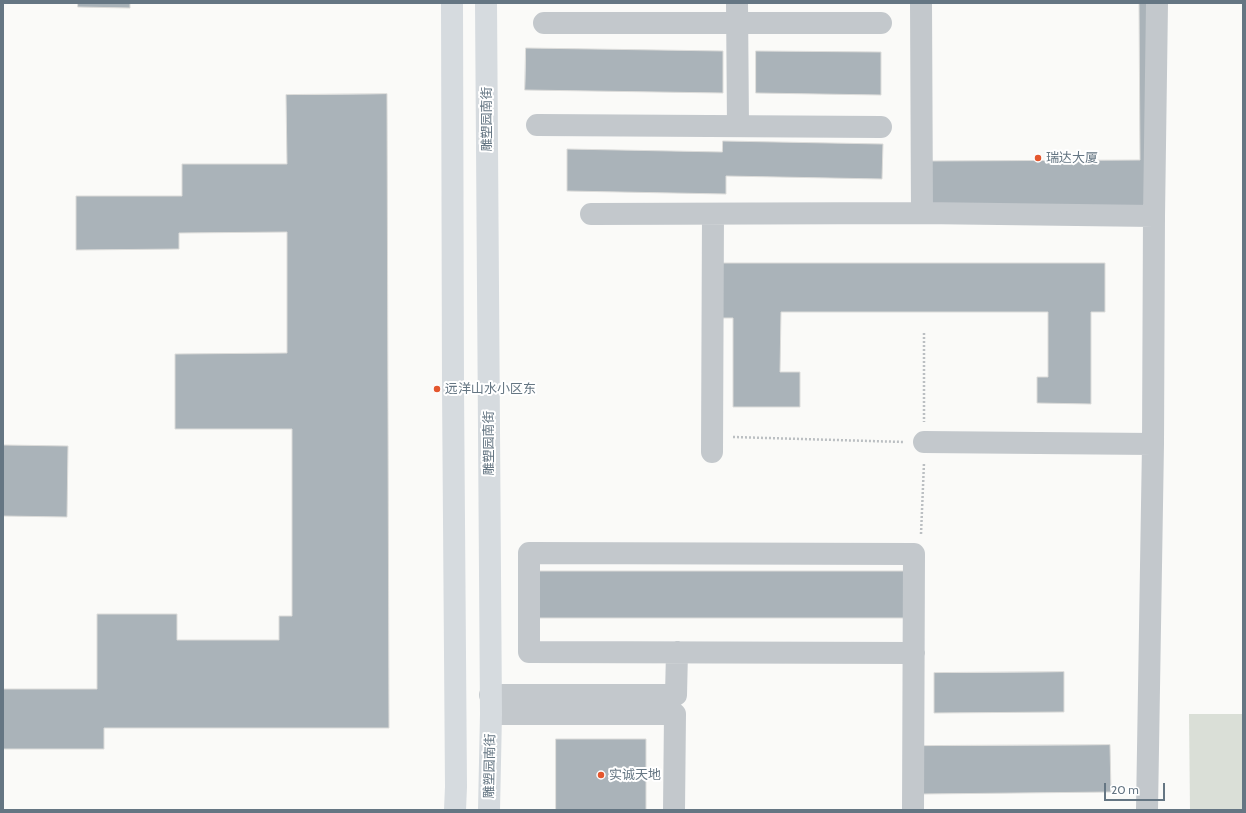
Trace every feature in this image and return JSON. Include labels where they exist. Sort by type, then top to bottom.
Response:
[{"type":"main road","points":[[452,3],[455,810]]},
{"type":"main road","name":"雕塑园南街","points":[[486,3],[491,705],[489,810]]},
{"type":"street","points":[[920,3],[922,213]]},
{"type":"street","points":[[1147,810],[1154,444],[1154,216],[1157,3]]},
{"type":"street","points":[[544,23],[737,13],[881,23]]},
{"type":"street","points":[[737,13],[738,126]]},
{"type":"street","points":[[537,125],[881,127]]},
{"type":"street","points":[[591,214],[922,213],[1154,216]]},
{"type":"street","points":[[711,444],[713,214]]},
{"type":"street","points":[[924,442],[1154,444]]},
{"type":"street","points":[[913,810],[914,653],[914,554],[529,553],[528,652],[914,653]]},
{"type":"street","points":[[674,810],[676,652]]},
{"type":"street","points":[[491,705],[675,705]]},
{"type":"path","points":[[711,444],[924,442]]},
{"type":"shaded area","points":[[1189,714],[1243,714],[1243,810],[1190,810]]},
{"type":"building","points":[[78,3],[130,3],[130,8],[78,7]]},
{"type":"building","name":"瑞达大厦","points":[[921,3],[1157,3],[1154,216],[922,213]]},
{"type":"building","name":"瑞达大厦","points":[[929,3],[1139,3],[1140,160],[930,161]]},
{"type":"building","points":[[526,48],[723,51],[723,93],[525,90]]},
{"type":"building","points":[[756,51],[881,52],[881,95],[756,93]]},
{"type":"building","points":[[387,94],[389,728],[104,728],[104,749],[3,749],[3,689],[97,689],[97,614],[177,614],[177,640],[279,640],[279,616],[292,616],[292,429],[175,429],[175,354],[287,353],[287,232],[179,233],[179,249],[76,250],[76,196],[182,196],[182,164],[287,164],[286,95]]},
{"type":"building","points":[[723,141],[883,144],[882,179],[726,176],[726,194],[567,191],[567,149],[722,152]]},
{"type":"building","points":[[718,263],[1105,263],[1105,312],[1091,312],[1091,404],[1037,403],[1037,377],[1048,377],[1048,312],[781,312],[780,372],[800,372],[800,407],[733,407],[733,318],[718,318]]},
{"type":"building","points":[[3,445],[68,446],[67,517],[3,516]]},
{"type":"building","points":[[539,571],[904,571],[904,618],[539,618]]},
{"type":"building","points":[[1064,672],[1064,712],[934,713],[934,673]]},
{"type":"building","name":"实诚天地","points":[[556,739],[646,739],[646,810],[556,810]]},
{"type":"building","points":[[1110,745],[1111,792],[923,794],[922,746]]},
{"type":"place","name":"瑞达大厦","points":[[1038,158]]},
{"type":"place","name":"远洋山水小区东","points":[[437,389]]},
{"type":"place","name":"实诚天地","points":[[601,775]]}]
